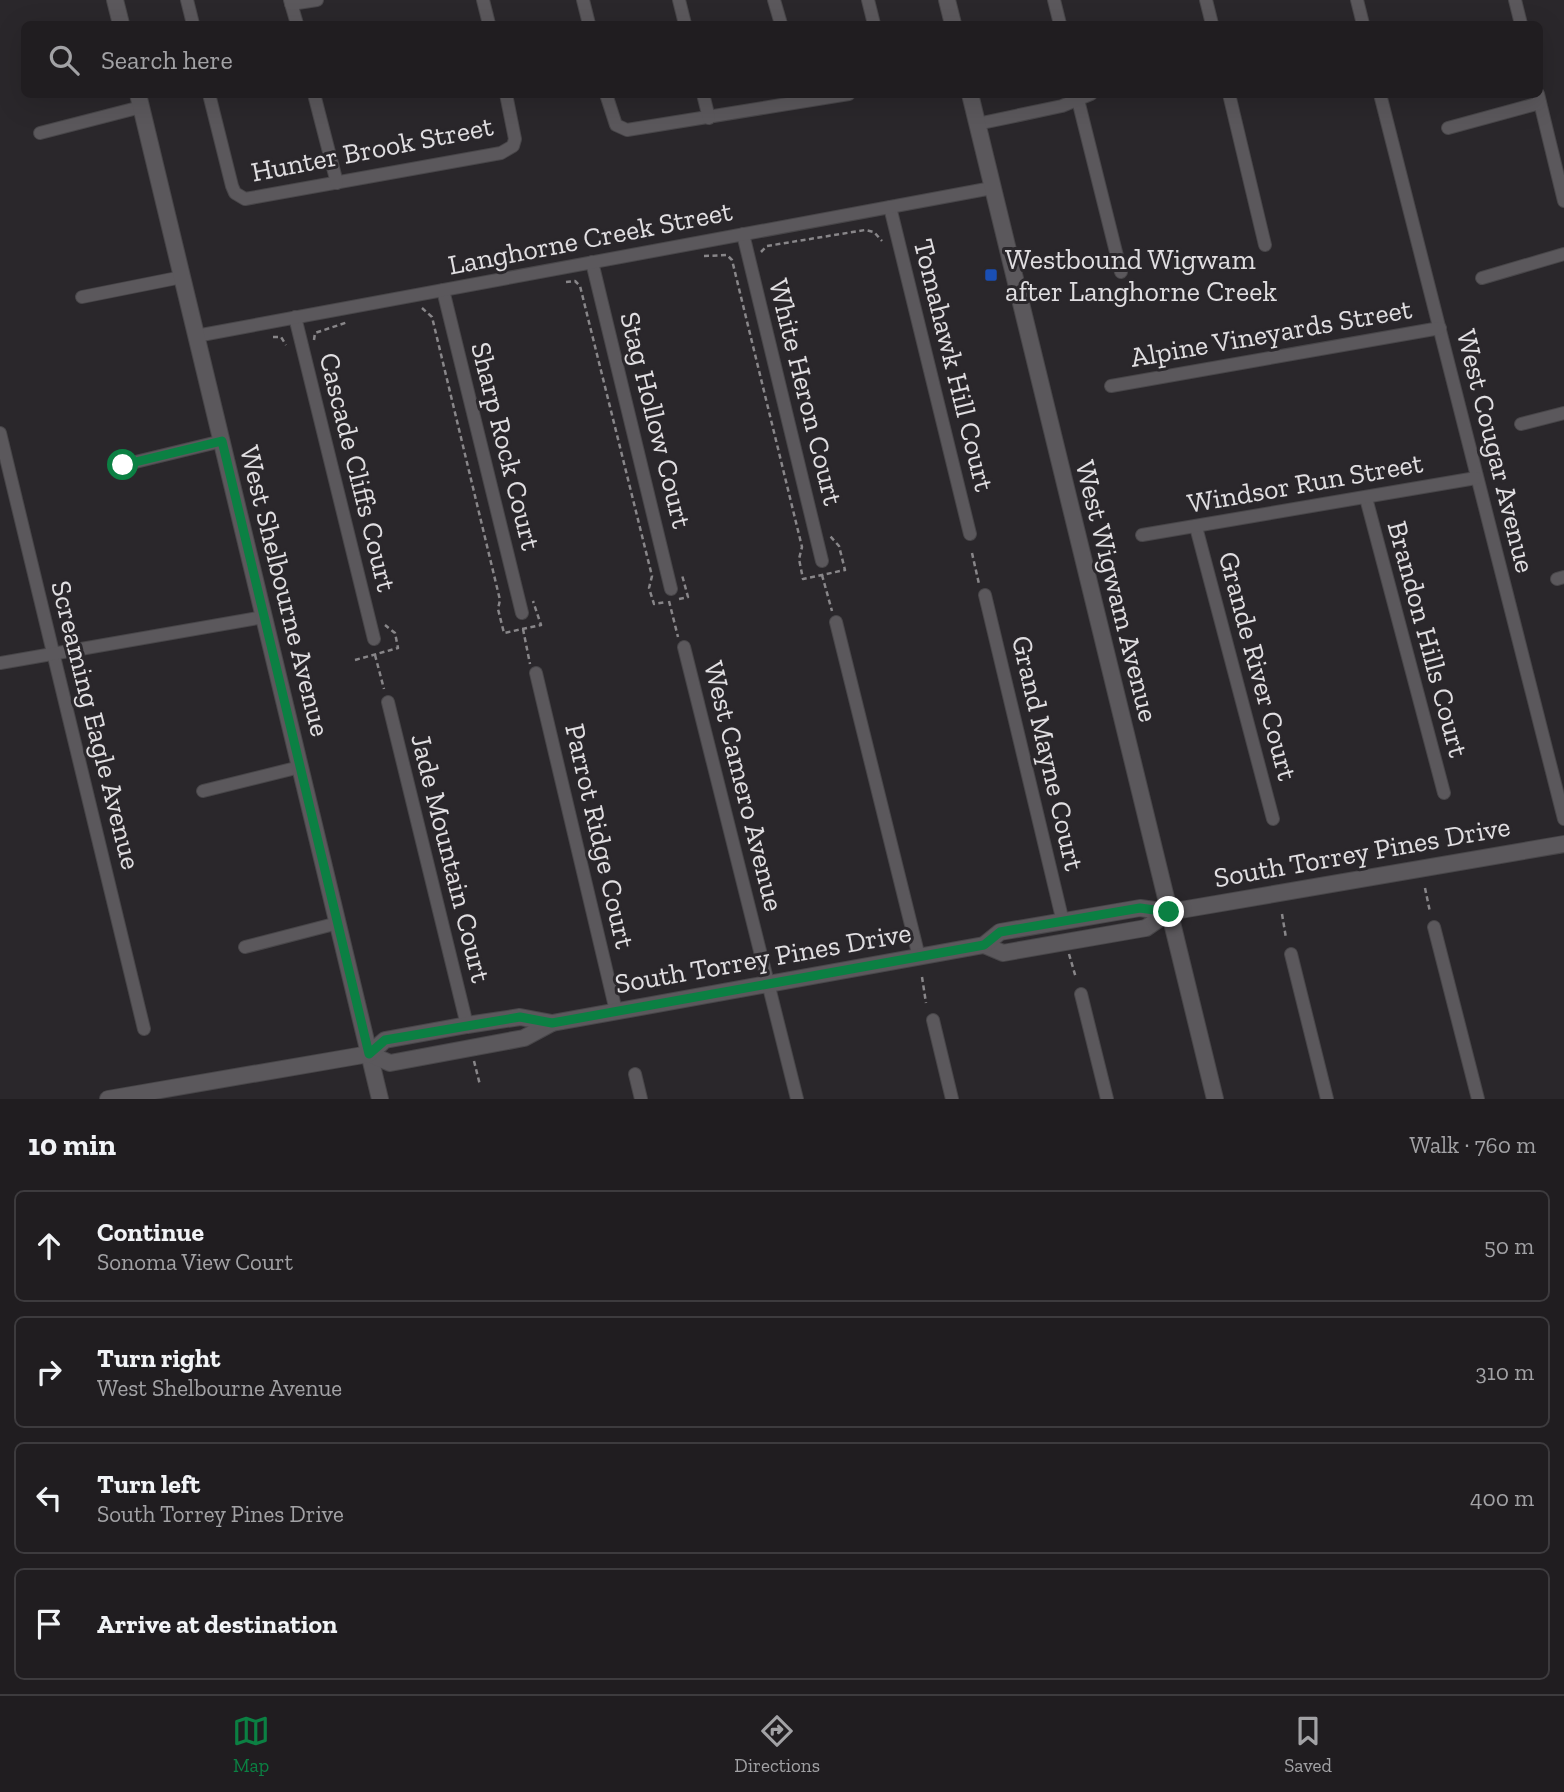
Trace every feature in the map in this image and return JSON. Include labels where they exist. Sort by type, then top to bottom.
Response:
[{"type":"street","points":[[115,0],[120,21]]},
{"type":"street","points":[[187,0],[192,21]]},
{"type":"street","points":[[296,21],[291,2],[317,0]]},
{"type":"street","points":[[483,0],[488,21]]},
{"type":"street","points":[[583,0],[588,21]]},
{"type":"street","points":[[679,0],[684,21]]},
{"type":"street","points":[[775,0],[779,21]]},
{"type":"street","points":[[868,0],[873,21]]},
{"type":"street","points":[[947,0],[952,21]]},
{"type":"street","points":[[1054,0],[1059,21]]},
{"type":"street","points":[[1206,0],[1211,21]]},
{"type":"street","points":[[1357,0],[1362,21]]},
{"type":"street","points":[[1514,0],[1520,21]]},
{"type":"street","name":"Hunter Brook Street","points":[[210,98],[232,186],[240,197],[252,198],[492,155],[513,146],[514,129],[507,98]]},
{"type":"street","points":[[318,98],[337,183]]},
{"type":"street","points":[[607,98],[612,118],[621,129],[636,131],[799,99]]},
{"type":"street","points":[[704,98],[709,118]]},
{"type":"street","name":"West Wigwam Avenue","points":[[971,98],[1215,1099]]},
{"type":"street","points":[[977,124],[1062,106],[1082,98]]},
{"type":"street","points":[[1230,98],[1265,245]]},
{"type":"street","name":"West Cougar Avenue","points":[[1381,98],[1564,819]]},
{"type":"street","points":[[1448,128],[1539,99],[1564,201]]},
{"type":"street","points":[[1077,100],[1121,272]]},
{"type":"street","points":[[40,133],[139,101]]},
{"type":"street","name":"West Shelbourne Avenue","points":[[139,101],[380,1099]]},
{"type":"street","name":"Langhorne Creek Street","points":[[196,336],[992,188]]},
{"type":"street","name":"Tomahawk Hill Court","points":[[890,207],[971,534]]},
{"type":"street","name":"White Heron Court","points":[[743,234],[822,568]]},
{"type":"street","points":[[1482,278],[1564,254]]},
{"type":"street","name":"Stag Hollow Court","points":[[592,262],[670,595]]},
{"type":"street","points":[[82,297],[182,277]]},
{"type":"street","name":"Sharp Rock Court","points":[[443,290],[522,613]]},
{"type":"street","name":"Cascade Cliffs Court","points":[[295,317],[374,639]]},
{"type":"street","name":"Alpine Vineyards Street","points":[[1111,386],[1440,328]]},
{"type":"street","points":[[1521,424],[1564,413]]},
{"type":"street","name":"Screaming Eagle Avenue","points":[[0,433],[144,1029]]},
{"type":"street","points":[[123,465],[222,441]]},
{"type":"street","name":"Windsor Run Street","points":[[1142,535],[1476,478]]},
{"type":"street","name":"Brandon Hills Court","points":[[1366,498],[1444,793]]},
{"type":"street","name":"Grande River Court","points":[[1196,527],[1273,819]]},
{"type":"street","name":"Grand Mayne Court","points":[[982,590],[1063,922]]},
{"type":"street","points":[[834,616],[919,957]]},
{"type":"street","points":[[0,663],[264,617]]},
{"type":"street","name":"West Camero Avenue","points":[[681,642],[797,1099]]},
{"type":"street","name":"Parrot Ridge Court","points":[[533,668],[616,1012]]},
{"type":"street","name":"Jade Mountain Court","points":[[386,695],[467,1025]]},
{"type":"street","points":[[203,791],[300,767]]},
{"type":"street","name":"South Torrey Pines Drive","points":[[369,1054],[390,1063],[524,1038],[552,1023],[984,945],[1000,932],[1140,908],[1169,912],[1564,844]]},
{"type":"street","name":"South Torrey Pines Drive","points":[[984,945],[1003,953],[1146,928],[1169,912]]},
{"type":"street","points":[[246,947],[338,923]]},
{"type":"street","points":[[1434,927],[1478,1099]]},
{"type":"street","points":[[1291,954],[1327,1099]]},
{"type":"street","points":[[1081,995],[1107,1099]]},
{"type":"street","name":"South Torrey Pines Drive","points":[[108,1099],[369,1054],[385,1040],[467,1025],[520,1017],[552,1023]]},
{"type":"street","points":[[933,1020],[952,1099]]},
{"type":"street","points":[[635,1074],[641,1099]]},
{"type":"path","points":[[760,257],[767,246],[865,230],[874,232],[882,241]]},
{"type":"path","points":[[693,258],[718,254],[727,255],[732,260],[802,547],[799,559],[803,579],[822,568],[845,569],[839,546],[829,535]]},
{"type":"path","points":[[556,283],[575,281],[580,286],[652,576],[649,588],[654,604],[670,595],[688,597],[683,576],[676,566]]},
{"type":"path","points":[[418,306],[432,317],[500,600],[498,609],[504,633],[541,625],[536,603],[528,596]]},
{"type":"path","points":[[314,340],[315,333],[322,328],[358,320]]},
{"type":"path","points":[[273,337],[281,337],[286,345]]},
{"type":"path","points":[[972,553],[982,590]]},
{"type":"path","points":[[822,568],[834,616]]},
{"type":"path","points":[[670,595],[681,642]]},
{"type":"path","points":[[355,660],[398,648],[395,633],[384,624]]},
{"type":"path","points":[[523,629],[533,668]]},
{"type":"path","points":[[375,654],[386,695]]},
{"type":"path","points":[[1425,888],[1430,912]]},
{"type":"path","points":[[1282,914],[1286,938]]},
{"type":"path","points":[[1069,952],[1076,978]]},
{"type":"path","points":[[922,977],[926,1003]]},
{"type":"path","points":[[474,1058],[480,1085]]},
{"type":"place","name":"Westbound Wigwam after Langhorne Creek","points":[[991,275]]},
{"type":"route","points":[[123,465],[222,441],[369,1054],[385,1040],[520,1017],[552,1023],[984,945],[1000,932],[1140,908],[1169,912]]}]
